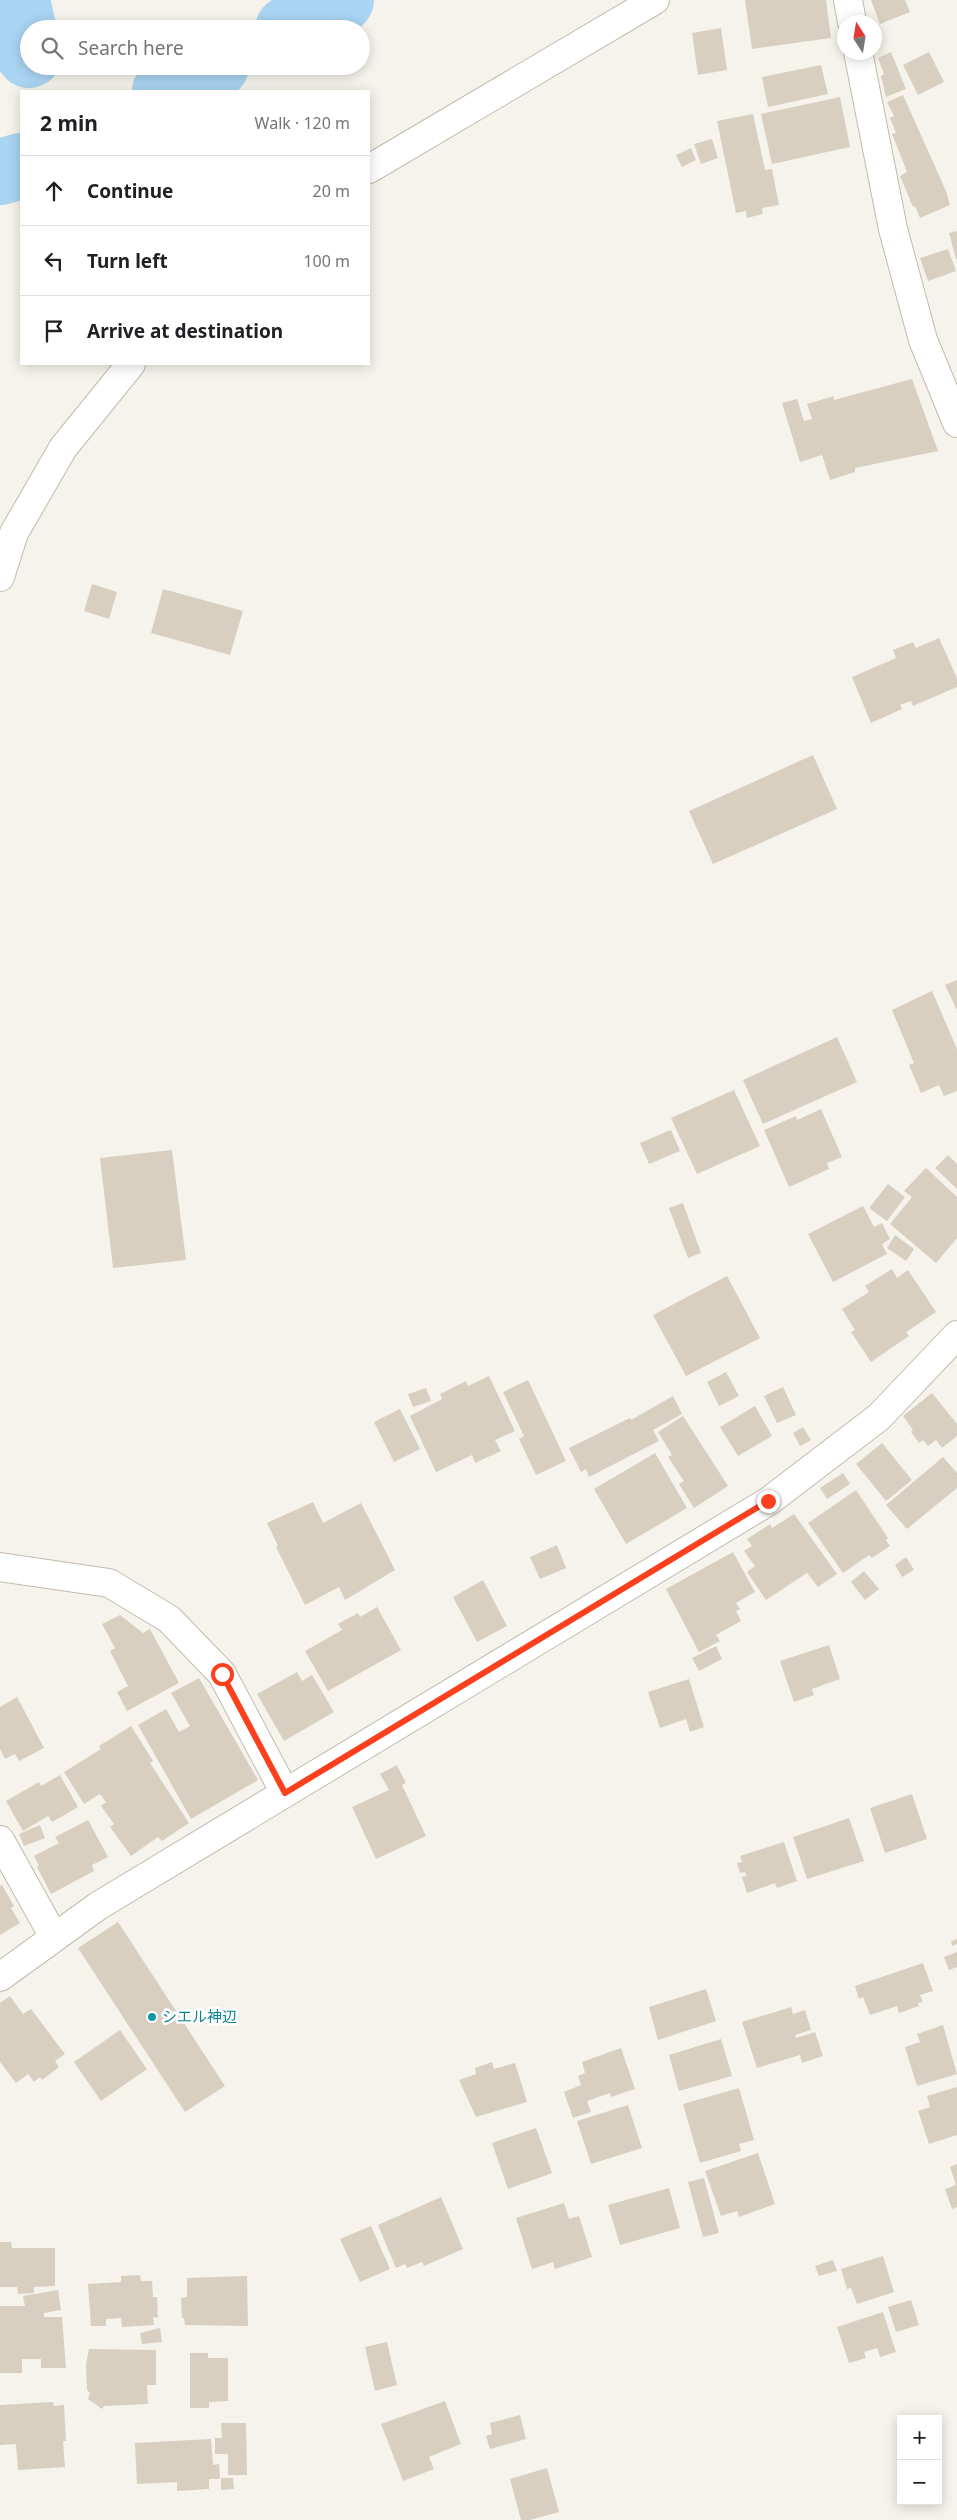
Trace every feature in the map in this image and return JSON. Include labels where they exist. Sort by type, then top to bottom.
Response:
[{"type":"street","points":[[370,168],[655,0]]},
{"type":"street","points":[[848,0],[851,15]]},
{"type":"street","points":[[860,60],[893,229],[923,340],[957,424]]},
{"type":"street","points":[[0,577],[14,533],[63,448],[129,365]]},
{"type":"street","points":[[0,1977],[98,1906],[768,1501],[879,1417],[957,1334]]},
{"type":"street","points":[[0,1566],[109,1583],[170,1619],[222,1674],[285,1793]]},
{"type":"street","points":[[0,1840],[54,1937]]},
{"type":"building","points":[[745,0],[826,0],[831,38],[752,49]]},
{"type":"building","points":[[871,0],[905,0],[910,12],[882,23],[882,15],[877,15]]},
{"type":"building","points":[[721,28],[727,70],[698,75],[692,33]]},
{"type":"building","points":[[891,52],[906,89],[886,97],[881,76],[884,74],[879,60],[882,60],[882,56]]},
{"type":"building","points":[[929,52],[944,82],[918,95],[903,65]]},
{"type":"building","points":[[821,65],[828,94],[768,107],[762,77]]},
{"type":"building","points":[[903,95],[946,191],[950,205],[920,218],[915,206],[913,207],[900,176],[907,172],[892,134],[896,133],[890,118],[894,116],[887,102]]},
{"type":"building","points":[[840,97],[850,147],[772,164],[761,114]]},
{"type":"building","points":[[753,114],[765,170],[772,169],[779,205],[762,208],[763,214],[747,218],[746,211],[736,213],[717,121]]},
{"type":"building","points":[[712,139],[718,158],[701,164],[694,144]]},
{"type":"building","points":[[691,148],[696,160],[682,167],[676,155]]},
{"type":"building","points":[[957,231],[957,258],[956,259],[949,233]]},
{"type":"building","points":[[948,249],[956,271],[928,281],[920,258]]},
{"type":"building","points":[[912,379],[938,451],[855,468],[855,472],[830,480],[822,455],[800,462],[782,403],[797,399],[804,421],[812,419],[807,404],[834,396],[834,400]]},
{"type":"building","points":[[92,584],[117,592],[109,619],[84,611]]},
{"type":"building","points":[[163,589],[243,611],[230,655],[151,633]]},
{"type":"building","points":[[939,638],[957,678],[957,687],[913,706],[911,701],[900,705],[902,709],[871,723],[852,677],[896,658],[893,650],[913,642],[916,648]]},
{"type":"building","points":[[813,755],[837,809],[713,864],[689,811]]},
{"type":"building","points":[[957,980],[957,1010],[945,985]]},
{"type":"building","points":[[932,991],[957,1049],[957,1091],[944,1096],[939,1085],[921,1093],[909,1065],[914,1063],[892,1010]]},
{"type":"building","points":[[837,1037],[857,1082],[763,1124],[743,1080]]},
{"type":"building","points":[[734,1090],[760,1146],[697,1174],[671,1118]]},
{"type":"building","points":[[821,1109],[842,1157],[827,1163],[829,1169],[789,1187],[764,1130],[796,1116],[797,1120]]},
{"type":"building","points":[[671,1130],[680,1151],[649,1164],[640,1143]]},
{"type":"building","points":[[172,1150],[186,1260],[113,1268],[100,1158]]},
{"type":"building","points":[[948,1155],[957,1164],[957,1189],[935,1168]]},
{"type":"building","points":[[926,1168],[957,1197],[957,1238],[936,1263],[890,1224],[912,1197],[904,1191]]},
{"type":"building","points":[[888,1184],[905,1197],[887,1221],[869,1208]]},
{"type":"building","points":[[683,1203],[701,1253],[688,1258],[669,1208]]},
{"type":"building","points":[[863,1206],[874,1227],[882,1223],[890,1239],[882,1244],[887,1254],[833,1282],[808,1234]]},
{"type":"building","points":[[895,1235],[914,1249],[906,1261],[887,1248]]},
{"type":"building","points":[[892,1269],[897,1278],[908,1270],[936,1312],[906,1332],[909,1336],[871,1362],[851,1332],[855,1330],[842,1309],[869,1292],[865,1286]]},
{"type":"building","points":[[727,1276],[760,1338],[686,1376],[653,1315]]},
{"type":"building","points":[[726,1372],[739,1396],[719,1406],[707,1382]]},
{"type":"building","points":[[489,1376],[515,1431],[495,1440],[501,1451],[475,1463],[472,1455],[436,1472],[410,1416],[442,1399],[440,1394],[466,1381],[468,1386]]},
{"type":"building","points":[[528,1380],[566,1461],[536,1475],[519,1439],[524,1436],[503,1392]]},
{"type":"building","points":[[783,1387],[796,1415],[777,1423],[764,1396]]},
{"type":"building","points":[[426,1388],[431,1401],[413,1407],[408,1394]]},
{"type":"building","points":[[932,1393],[957,1424],[957,1436],[942,1448],[936,1440],[928,1446],[923,1440],[919,1443],[903,1416]]},
{"type":"building","points":[[673,1396],[682,1414],[653,1430],[659,1441],[589,1477],[586,1469],[581,1472],[569,1448],[630,1418],[631,1420]]},
{"type":"building","points":[[755,1406],[772,1436],[738,1456],[720,1427]]},
{"type":"building","points":[[400,1409],[420,1449],[394,1462],[374,1422]]},
{"type":"building","points":[[683,1416],[728,1486],[694,1508],[679,1484],[684,1481],[668,1457],[672,1455],[658,1432]]},
{"type":"building","points":[[803,1427],[811,1440],[800,1446],[793,1433]]},
{"type":"building","points":[[882,1443],[912,1480],[886,1501],[856,1464]]},
{"type":"building","points":[[655,1453],[687,1508],[626,1544],[594,1489]]},
{"type":"building","points":[[943,1457],[957,1473],[957,1488],[907,1529],[886,1505]]},
{"type":"building","points":[[843,1473],[850,1484],[827,1499],[820,1488]]},
{"type":"building","points":[[856,1490],[888,1538],[886,1540],[890,1546],[872,1558],[869,1555],[843,1573],[808,1523]]},
{"type":"building","points":[[313,1502],[323,1523],[361,1503],[395,1570],[345,1600],[339,1587],[305,1605],[276,1547],[278,1546],[267,1523]]},
{"type":"building","points":[[794,1514],[837,1574],[818,1587],[807,1573],[766,1600],[747,1572],[755,1566],[744,1551],[752,1546],[747,1539],[770,1524],[772,1528]]},
{"type":"building","points":[[557,1545],[566,1568],[540,1579],[530,1557]]},
{"type":"building","points":[[733,1552],[755,1592],[736,1603],[740,1609],[736,1611],[741,1621],[716,1635],[720,1641],[699,1652],[666,1589]]},
{"type":"building","points":[[906,1557],[914,1570],[902,1577],[895,1565]]},
{"type":"building","points":[[864,1571],[879,1589],[865,1600],[851,1582]]},
{"type":"building","points":[[483,1580],[507,1626],[477,1642],[453,1597]]},
{"type":"building","points":[[377,1607],[401,1650],[328,1691],[305,1651],[342,1630],[338,1624],[358,1613],[360,1617]]},
{"type":"building","points":[[120,1615],[143,1633],[150,1629],[179,1683],[127,1711],[117,1692],[128,1686],[110,1651],[115,1648],[102,1624]]},
{"type":"building","points":[[829,1645],[840,1679],[812,1689],[814,1695],[794,1702],[780,1661]]},
{"type":"building","points":[[716,1646],[722,1659],[699,1671],[692,1658]]},
{"type":"building","points":[[297,1672],[302,1681],[312,1675],[334,1712],[284,1741],[257,1694]]},
{"type":"building","points":[[199,1678],[258,1780],[191,1819],[138,1725],[166,1709],[179,1732],[190,1726],[171,1693]]},
{"type":"building","points":[[689,1679],[704,1727],[690,1732],[686,1719],[660,1728],[648,1692]]},
{"type":"building","points":[[17,1697],[44,1748],[19,1761],[15,1754],[5,1759],[0,1749],[0,1707]]},
{"type":"building","points":[[131,1726],[153,1761],[150,1763],[189,1823],[162,1841],[158,1837],[131,1856],[110,1827],[114,1824],[101,1806],[106,1802],[100,1794],[84,1804],[64,1772],[101,1749],[99,1746]]},
{"type":"building","points":[[397,1765],[406,1783],[402,1785],[426,1836],[376,1859],[352,1807],[389,1790],[380,1774]]},
{"type":"building","points":[[60,1775],[78,1807],[52,1822],[48,1816],[23,1831],[6,1801],[39,1782],[41,1786]]},
{"type":"building","points":[[912,1794],[927,1839],[885,1853],[870,1808]]},
{"type":"building","points":[[849,1818],[864,1861],[807,1879],[793,1837]]},
{"type":"building","points":[[88,1820],[108,1857],[92,1865],[94,1871],[51,1894],[37,1867],[39,1866],[34,1856],[59,1843],[55,1837]]},
{"type":"building","points":[[40,1825],[45,1838],[24,1846],[19,1834]]},
{"type":"building","points":[[784,1842],[797,1881],[777,1888],[775,1883],[747,1893],[742,1877],[746,1876],[745,1872],[740,1873],[737,1863],[742,1862],[740,1856]]},
{"type":"building","points":[[2,1885],[14,1906],[11,1908],[20,1923],[0,1935],[0,1886]]},
{"type":"building","name":"シエル神辺","points":[[118,1922],[225,2086],[185,2112],[78,1948]]},
{"type":"building","points":[[957,1939],[957,1944],[952,1946],[951,1941]]},
{"type":"building","points":[[957,1952],[957,1967],[949,1970],[944,1957]]},
{"type":"building","points":[[923,1963],[933,1991],[920,1995],[923,2002],[918,2003],[919,2006],[899,2013],[897,2006],[870,2015],[863,1997],[859,1999],[855,1986]]},
{"type":"building","points":[[706,1989],[716,2021],[658,2040],[649,2007]]},
{"type":"building","points":[[10,1996],[23,2014],[31,2009],[65,2054],[55,2061],[59,2067],[42,2080],[40,2077],[34,2082],[28,2074],[16,2083],[0,2062],[0,2003]]},
{"type":"building","points":[[791,2007],[793,2014],[805,2010],[811,2030],[795,2035],[796,2038],[815,2032],[823,2056],[802,2063],[800,2055],[757,2068],[742,2022]]},
{"type":"building","points":[[943,2025],[957,2074],[917,2086],[905,2047],[920,2042],[917,2034]]},
{"type":"building","points":[[120,2030],[147,2069],[101,2101],[74,2062]]},
{"type":"building","points":[[721,2039],[732,2076],[679,2091],[669,2055]]},
{"type":"building","points":[[621,2048],[635,2089],[611,2097],[610,2093],[587,2101],[591,2112],[573,2118],[564,2092],[581,2085],[578,2076],[585,2073],[582,2062]]},
{"type":"building","points":[[492,2062],[494,2069],[515,2063],[527,2102],[476,2117],[459,2080],[476,2074],[475,2068]]},
{"type":"building","points":[[957,2087],[957,2135],[929,2144],[918,2111],[930,2107],[927,2096]]},
{"type":"building","points":[[739,2088],[754,2140],[739,2144],[741,2151],[700,2163],[683,2104]]},
{"type":"building","points":[[628,2105],[642,2148],[591,2164],[577,2121]]},
{"type":"building","points":[[536,2128],[552,2173],[508,2189],[492,2143]]},
{"type":"building","points":[[758,2153],[775,2204],[739,2217],[737,2211],[721,2216],[705,2171]]},
{"type":"building","points":[[957,2164],[957,2207],[952,2209],[945,2189],[956,2185],[950,2167]]},
{"type":"building","points":[[704,2178],[719,2233],[703,2237],[688,2182]]},
{"type":"building","points":[[669,2188],[680,2228],[620,2245],[608,2205]]},
{"type":"building","points":[[441,2197],[463,2249],[424,2266],[422,2262],[407,2268],[405,2264],[396,2268],[378,2225]]},
{"type":"building","points":[[564,2203],[569,2219],[579,2216],[592,2257],[555,2269],[553,2262],[532,2269],[516,2218]]},
{"type":"building","points":[[371,2226],[390,2269],[360,2282],[340,2239]]},
{"type":"building","points":[[0,2242],[11,2242],[12,2248],[55,2248],[55,2286],[34,2287],[34,2293],[18,2294],[17,2287],[0,2287]]},
{"type":"building","points":[[883,2256],[894,2292],[857,2304],[851,2288],[847,2289],[841,2269]]},
{"type":"building","points":[[833,2260],[837,2271],[819,2276],[815,2266]]},
{"type":"building","points":[[140,2275],[141,2281],[152,2281],[153,2297],[157,2297],[158,2318],[153,2317],[154,2325],[122,2327],[121,2318],[106,2319],[106,2326],[91,2326],[88,2284],[121,2282],[121,2276]]},
{"type":"building","points":[[247,2276],[248,2326],[185,2325],[184,2318],[182,2318],[181,2298],[187,2297],[187,2278]]},
{"type":"building","points":[[58,2290],[61,2310],[44,2313],[44,2317],[62,2317],[66,2368],[41,2368],[41,2359],[22,2359],[22,2373],[0,2373],[0,2306],[25,2306],[23,2296]]},
{"type":"building","points":[[911,2300],[919,2325],[896,2332],[888,2307]]},
{"type":"building","points":[[883,2312],[896,2352],[880,2357],[877,2348],[864,2352],[866,2358],[849,2363],[837,2327]]},
{"type":"building","points":[[160,2328],[162,2342],[142,2344],[140,2333]]},
{"type":"building","points":[[387,2342],[397,2385],[375,2391],[365,2347]]},
{"type":"building","points":[[89,2349],[156,2350],[156,2385],[147,2385],[148,2404],[104,2406],[102,2409],[88,2399],[90,2393],[87,2390],[86,2365]]},
{"type":"building","points":[[190,2353],[208,2353],[208,2358],[228,2358],[228,2401],[209,2402],[209,2408],[190,2408]]},
{"type":"building","points":[[445,2401],[461,2444],[429,2457],[434,2469],[403,2481],[381,2424]]},
{"type":"building","points":[[53,2402],[54,2406],[64,2405],[66,2441],[63,2441],[65,2467],[18,2470],[16,2444],[0,2445],[0,2405]]},
{"type":"building","points":[[520,2415],[526,2439],[490,2449],[486,2436],[492,2434],[490,2423]]},
{"type":"building","points":[[221,2423],[246,2423],[247,2475],[228,2475],[228,2454],[215,2454],[215,2438],[222,2438]]},
{"type":"building","points":[[211,2439],[213,2465],[219,2464],[220,2479],[209,2479],[209,2489],[177,2491],[177,2482],[137,2484],[135,2443]]},
{"type":"building","points":[[547,2468],[559,2512],[530,2520],[521,2520],[510,2479]]},
{"type":"building","points":[[221,2478],[233,2478],[234,2489],[221,2490]]},
{"type":"waterway","points":[[17,0],[21,20]]},
{"type":"waterway","points":[[304,20],[341,0]]},
{"type":"waterway","points":[[167,90],[198,75]]},
{"type":"waterway","points":[[0,172],[20,166]]},
{"type":"place","name":"シエル神辺","points":[[152,2017]]},
{"type":"route","points":[[222,1674],[285,1793],[768,1501]]}]
